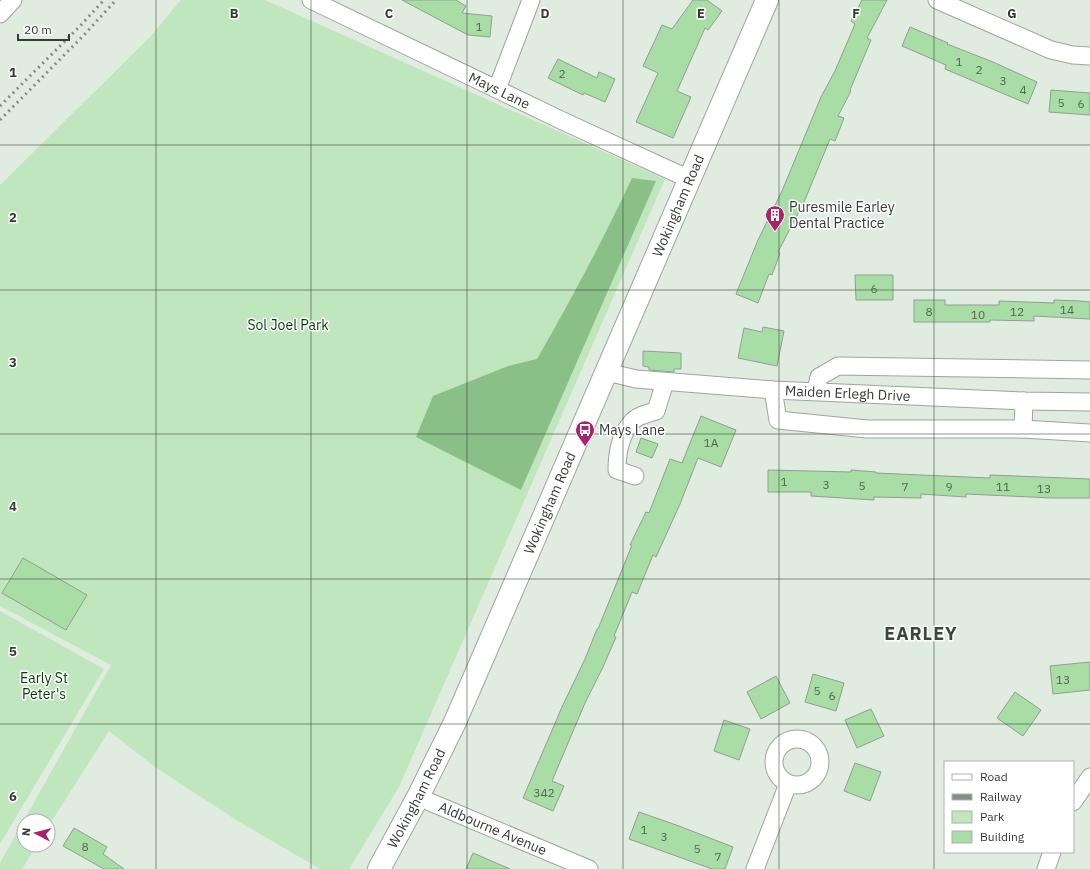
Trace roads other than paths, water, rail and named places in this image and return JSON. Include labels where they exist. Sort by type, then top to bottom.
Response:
[{"type":"main road","name":"Wokingham Road","points":[[379,869],[418,797],[470,688],[767,0]]},
{"type":"street","points":[[0,14],[13,0]]},
{"type":"street","name":"Mays Lane","points":[[311,0],[689,179]]},
{"type":"street","points":[[497,88],[531,0]]},
{"type":"street","points":[[937,0],[1051,50],[1073,55],[1090,56]]},
{"type":"street","points":[[816,391],[819,377],[838,366],[1090,370]]},
{"type":"street","name":"Maiden Erlegh Drive","points":[[607,372],[636,379],[773,390],[1024,401],[1090,402]]},
{"type":"street","points":[[636,476],[617,470],[617,452],[622,438],[631,422],[656,411],[665,382]]},
{"type":"street","points":[[773,390],[778,420],[867,429],[1023,429],[1090,434]]},
{"type":"street","points":[[1023,429],[1024,401]]},
{"type":"street","points":[[1074,801],[1090,777]]},
{"type":"street","points":[[755,869],[788,784]]},
{"type":"street","name":"Aldbourne Avenue","points":[[418,797],[589,869]]},
{"type":"street","points":[[1046,869],[1052,853]]},
{"type":"railway","points":[[0,106],[104,0]]},
{"type":"railway","points":[[0,120],[84,35],[116,0]]},
{"type":"place","name":"Puresmile Earley Dental Practice","points":[[775,232]]},
{"type":"place","name":"Mays Lane","points":[[585,447]]},
{"type":"district","name":"EARLEY","points":[[921,633]]},
{"type":"park label","name":"Sol Joel Park","points":[[288,325]]},
{"type":"park label","name":"Early St Peter's","points":[[44,686]]}]
